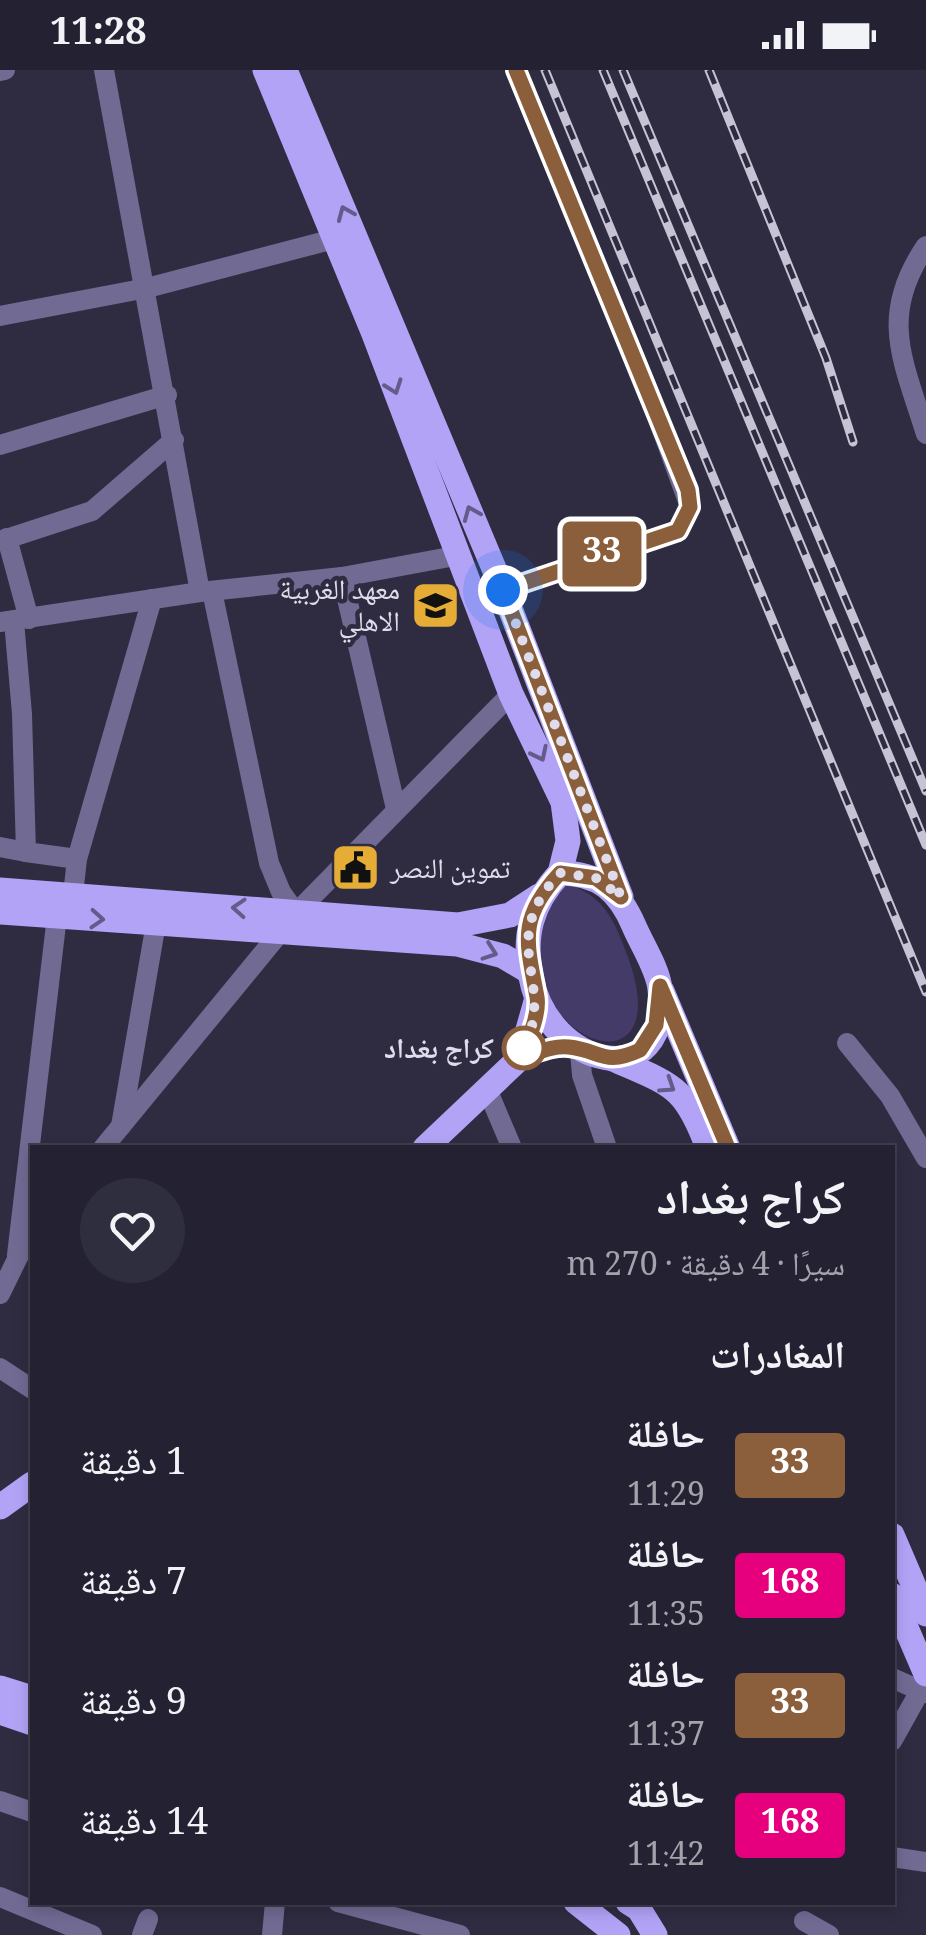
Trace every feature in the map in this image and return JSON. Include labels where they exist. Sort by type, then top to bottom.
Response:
[{"type":"main road","points":[[0,890],[156,923],[476,924],[510,915],[540,896],[560,873],[568,841],[563,802],[511,694],[374,334],[265,70]]},
{"type":"main road","points":[[285,70],[503,590],[621,897],[727,1145]]},
{"type":"main road","points":[[560,873],[596,878],[621,897]]},
{"type":"main road","points":[[540,896],[525,947],[530,972],[537,998],[554,1028],[577,1049]]},
{"type":"main road","points":[[0,912],[65,906],[288,922],[472,946],[503,956],[530,972]]},
{"type":"main road","points":[[613,1059],[640,1050],[650,1039],[660,1008],[660,986]]},
{"type":"main road","points":[[428,1145],[520,1058],[537,998]]},
{"type":"main road","points":[[520,1058],[577,1049],[652,1076],[689,1100],[707,1145]]},
{"type":"main road","points":[[0,1507],[30,1485]]},
{"type":"main road","points":[[895,1542],[926,1614]]},
{"type":"main road","points":[[895,1604],[924,1686]]},
{"type":"main road","points":[[0,1688],[30,1697]]},
{"type":"main road","points":[[0,1712],[30,1722]]},
{"type":"main road","points":[[580,1905],[618,1935]]},
{"type":"main road","points":[[637,1905],[655,1935]]},
{"type":"street","points":[[104,70],[206,591],[269,862],[288,922]]},
{"type":"street","points":[[503,590],[678,531],[690,507],[681,472],[516,70]]},
{"type":"street","points":[[0,316],[147,288],[334,240]]},
{"type":"street","points":[[926,246],[907,276],[897,315],[899,348],[926,434]]},
{"type":"street","points":[[0,445],[167,395]]},
{"type":"street","points":[[26,852],[22,714],[4,540],[92,511],[174,440]]},
{"type":"street","points":[[14,621],[206,591],[342,577],[456,556]]},
{"type":"street","points":[[342,577],[396,808]]},
{"type":"street","points":[[30,1145],[65,906],[152,599]]},
{"type":"street","points":[[105,1145],[288,922],[511,694]]},
{"type":"street","points":[[0,847],[77,859]]},
{"type":"street","points":[[120,1128],[156,923]]},
{"type":"street","points":[[847,1044],[890,1096],[926,1158]]},
{"type":"street","points":[[577,1049],[607,1145]]},
{"type":"street","points":[[487,1089],[511,1145]]},
{"type":"street","points":[[0,1294],[17,1238],[30,1148]]},
{"type":"street","points":[[0,1368],[30,1388]]},
{"type":"street","points":[[895,1679],[924,1686],[895,1736]]},
{"type":"street","points":[[0,1801],[30,1811]]},
{"type":"street","points":[[895,1857],[926,1862]]},
{"type":"street","points":[[0,1898],[92,1935]]},
{"type":"street","points":[[272,1935],[275,1905]]},
{"type":"street","points":[[348,1905],[436,1932],[460,1935]]},
{"type":"street","points":[[637,1905],[671,1935]]},
{"type":"street","points":[[804,1922],[830,1935]]},
{"type":"shaded area","points":[[570,885],[591,896],[606,911],[626,952],[638,997],[634,1026],[619,1040],[597,1040],[574,1027],[553,1003],[539,969],[539,921],[561,886]]},
{"type":"railway","points":[[545,70],[926,992]]},
{"type":"railway","points":[[603,70],[926,845]]},
{"type":"railway","points":[[623,70],[926,791]]},
{"type":"railway","points":[[709,70],[826,358],[853,442]]},
{"type":"bus line","name":"33","points":[[516,70],[688,490],[690,507],[686,522],[678,531],[503,590],[621,897],[596,878],[560,873],[540,896],[525,947],[537,998],[520,1058],[556,1047],[574,1046],[600,1059],[640,1050],[656,1025],[660,986],[727,1145]]},
{"type":"place","name":"معهد الغربية الاهلي","points":[[435,605]]},
{"type":"place","name":"تموين النصر","points":[[355,868]]},
{"type":"place","name":"كراج بغداد","points":[[524,1048]]},
{"type":"route","points":[[503,590],[621,897],[596,878],[560,873],[540,896],[525,947],[537,998],[524,1048]]}]
